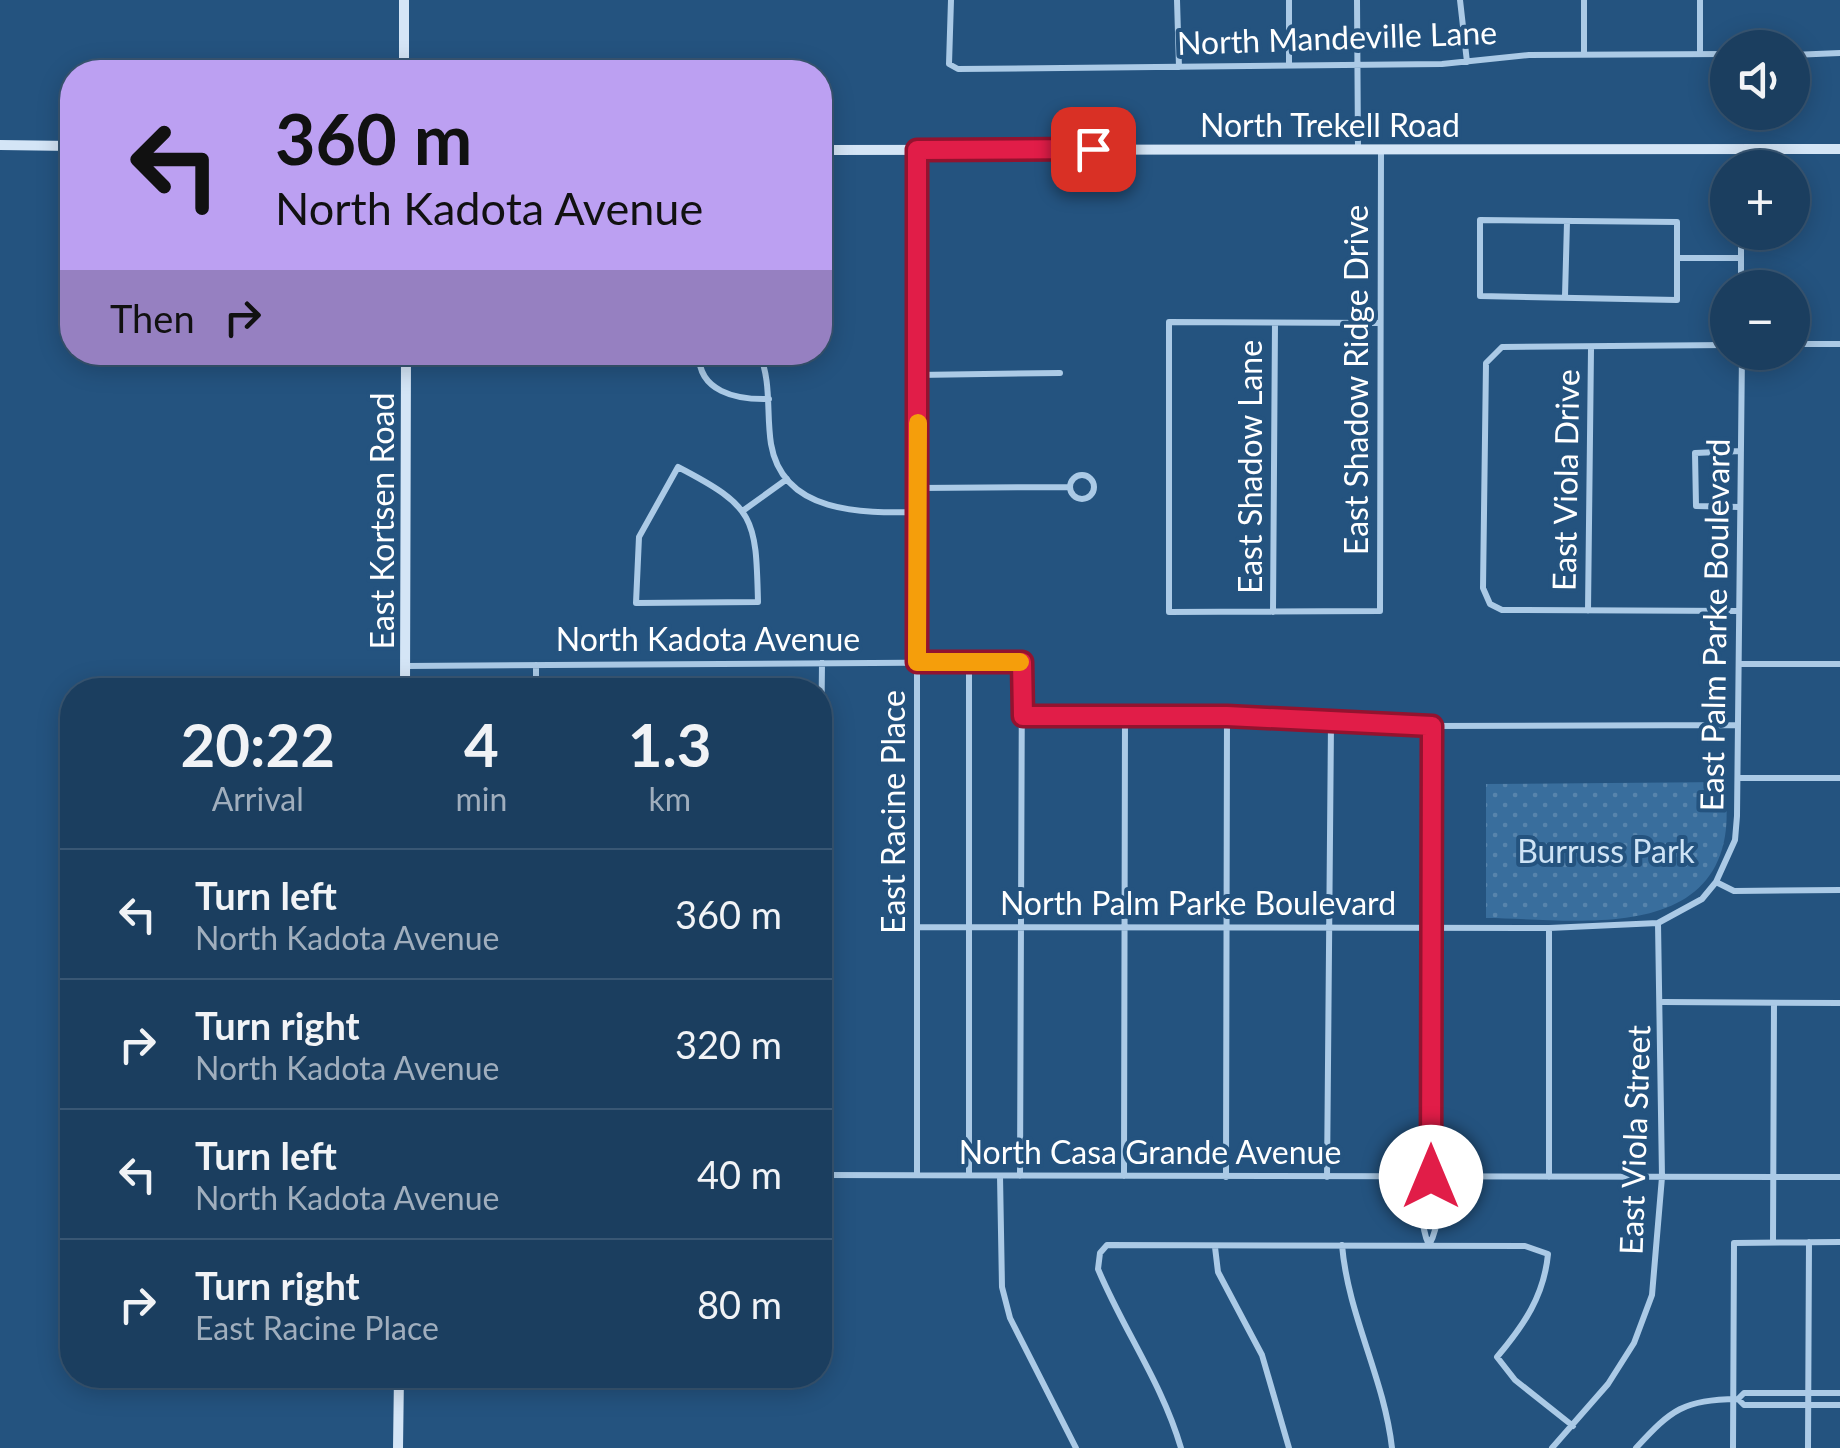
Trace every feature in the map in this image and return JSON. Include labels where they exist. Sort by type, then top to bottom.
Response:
[{"type":"main road","points":[[404,0],[404,60]]},
{"type":"main road","points":[[0,144],[60,146]]},
{"type":"main road","name":"North Trekell Road","points":[[832,150],[1840,148]]},
{"type":"main road","name":"East Kortsen Road","points":[[404,678],[406,365]]},
{"type":"main road","points":[[398,1448],[399,1388]]},
{"type":"street","name":"North Mandeville Lane","points":[[950,0],[949,64],[958,69],[1467,62],[1584,54],[1710,53]]},
{"type":"street","points":[[1177,0],[1179,67]]},
{"type":"street","points":[[1289,0],[1289,63]]},
{"type":"street","points":[[1358,0],[1358,150]]},
{"type":"street","points":[[1460,0],[1467,62]]},
{"type":"street","points":[[1584,0],[1584,54]]},
{"type":"street","points":[[1700,0],[1700,53]]},
{"type":"street","points":[[1810,54],[1840,53]]},
{"type":"street","name":"East Shadow Ridge Drive","points":[[1273,612],[1380,612],[1381,149]]},
{"type":"street","name":"East Racine Place","points":[[917,150],[917,1175]]},
{"type":"street","points":[[1480,220],[1566,222],[1677,222],[1677,300],[1480,296],[1480,220]]},
{"type":"street","points":[[1565,296],[1566,222]]},
{"type":"street","points":[[1741,250],[1741,270]]},
{"type":"street","points":[[1677,258],[1741,258]]},
{"type":"street","points":[[1273,612],[1169,612],[1169,322],[1380,323]]},
{"type":"street","name":"East Shadow Lane","points":[[1273,612],[1275,323]]},
{"type":"street","points":[[1810,344],[1840,344]]},
{"type":"street","points":[[1710,346],[1502,347],[1486,363],[1483,588],[1490,604],[1502,610],[1739,611]]},
{"type":"street","name":"East Viola Drive","points":[[1588,611],[1591,349]]},
{"type":"street","points":[[700,365],[706,382],[730,396],[769,398]]},
{"type":"street","points":[[765,365],[771,443],[787,480],[818,502],[841,510],[917,512]]},
{"type":"street","name":"East Palm Parke Boulevard","points":[[1658,923],[1702,899],[1716,882],[1735,840],[1742,370]]},
{"type":"street","points":[[918,375],[1060,373]]},
{"type":"street","points":[[1739,508],[1696,506],[1696,453],[1741,451]]},
{"type":"street","points":[[678,467],[720,489],[744,510],[756,537],[758,602],[636,603],[639,537],[678,467]]},
{"type":"street","points":[[744,510],[787,480]]},
{"type":"street","points":[[918,488],[1070,487]]},
{"type":"street","points":[[822,662],[822,678]]},
{"type":"street","points":[[969,662],[969,1176]]},
{"type":"street","name":"North Kadota Avenue","points":[[405,666],[1022,662],[1023,716]]},
{"type":"street","points":[[1739,664],[1840,664]]},
{"type":"street","points":[[536,665],[536,678]]},
{"type":"street","points":[[1020,1176],[1023,716],[1227,716],[1432,726],[1738,725]]},
{"type":"street","points":[[1226,1177],[1227,716]]},
{"type":"street","points":[[1124,718],[1124,1176]]},
{"type":"street","points":[[1327,1178],[1331,723]]},
{"type":"street","points":[[1429,1245],[1424,1235],[1425,1185],[1431,1177],[1432,726]]},
{"type":"street","points":[[1738,778],[1840,778]]},
{"type":"street","points":[[1716,882],[1734,890],[1840,890]]},
{"type":"street","name":"North Palm Parke Boulevard","points":[[918,926],[1549,928],[1658,923]]},
{"type":"street","name":"East Viola Street","points":[[1552,1448],[1573,1426],[1634,1342],[1646,1311],[1659,1245],[1662,1178],[1658,923]]},
{"type":"street","points":[[1549,928],[1549,1176]]},
{"type":"street","points":[[1662,1002],[1840,1003]]},
{"type":"street","points":[[1773,1242],[1774,1003]]},
{"type":"street","name":"North Casa Grande Avenue","points":[[832,1175],[1840,1176]]},
{"type":"street","points":[[1000,1176],[1002,1287],[1010,1318],[1076,1448]]},
{"type":"street","points":[[1808,1448],[1810,1242]]},
{"type":"street","points":[[1732,1448],[1734,1243],[1840,1242]]},
{"type":"street","points":[[1181,1448],[1169,1408],[1146,1356],[1098,1269],[1107,1245],[1525,1246],[1548,1254],[1546,1283],[1525,1323],[1497,1358],[1514,1380],[1573,1426]]},
{"type":"street","points":[[1342,1245],[1345,1285],[1387,1406],[1392,1448]]},
{"type":"street","points":[[1215,1247],[1218,1272],[1262,1356],[1289,1448]]},
{"type":"street","points":[[1636,1448],[1676,1409],[1702,1400],[1735,1399],[1744,1394],[1840,1394]]},
{"type":"street","points":[[1735,1399],[1744,1404],[1840,1404]]},
{"type":"green space","name":"Burruss Park","points":[[1726,782],[1725,836],[1713,871],[1691,894],[1662,909],[1628,918],[1486,918],[1486,784]]},
{"type":"slow traffic","points":[[918,423],[917,662],[1020,662]]},
{"type":"route","points":[[1093,149],[917,150],[917,662],[1022,662],[1023,716],[1227,716],[1432,726],[1431,1177]]}]
